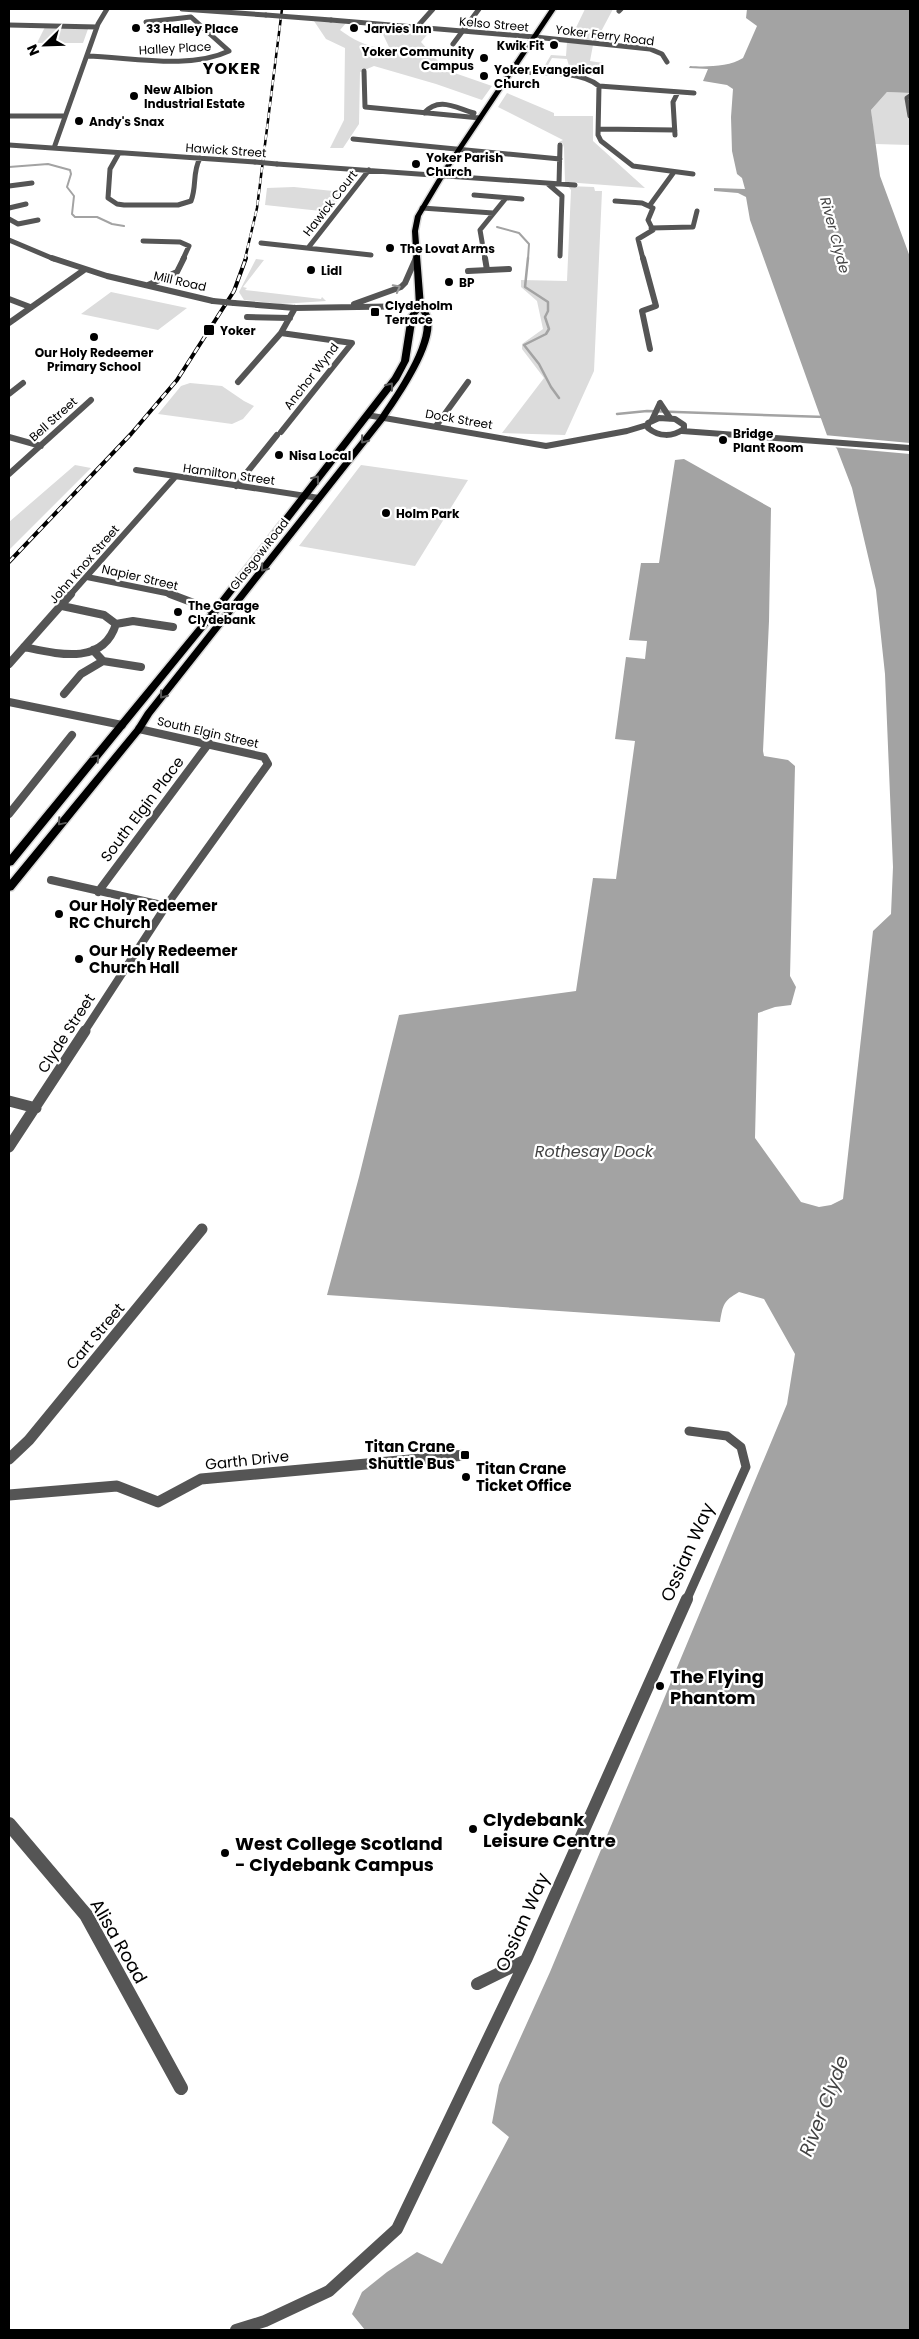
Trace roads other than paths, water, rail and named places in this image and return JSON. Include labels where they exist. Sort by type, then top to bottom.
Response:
[{"type":"main road","points":[[420,306],[416,226],[422,208],[459,149],[513,72],[553,9]]},
{"type":"main road","name":"Glasgow Road","points":[[9,863],[215,611],[367,415],[405,361],[412,316],[420,306],[427,316],[427,332],[417,365],[382,418],[148,714],[139,729],[9,888]]},
{"type":"main road","points":[[122,725],[139,729]]},
{"type":"street","points":[[54,148],[97,27],[107,9]]},
{"type":"street","name":"Kelso Street","points":[[182,9],[535,37]]},
{"type":"street","points":[[417,27],[433,9]]},
{"type":"street","points":[[453,44],[479,9]]},
{"type":"street","name":"Halley Place","points":[[87,56],[122,60],[181,59],[228,52],[190,16],[146,22]]},
{"type":"street","points":[[9,25],[97,27]]},
{"type":"street","name":"Halley Place","points":[[177,32],[204,28]]},
{"type":"street","name":"Yoker Ferry Road","points":[[535,37],[650,49],[662,54],[667,62]]},
{"type":"street","points":[[364,71],[365,107],[481,116]]},
{"type":"street","points":[[513,72],[586,78],[596,82],[599,86],[598,136],[601,141],[630,164],[641,168],[673,174],[693,174]]},
{"type":"street","points":[[599,86],[694,93]]},
{"type":"street","points":[[598,129],[675,133],[673,102],[678,92]]},
{"type":"street","points":[[910,96],[907,98],[910,116]]},
{"type":"street","points":[[424,113],[431,104],[441,103],[481,116]]},
{"type":"street","points":[[9,116],[65,116]]},
{"type":"street","points":[[353,139],[560,159]]},
{"type":"street","name":"Hawick Street","points":[[9,145],[575,185]]},
{"type":"street","points":[[559,184],[560,145]]},
{"type":"street","points":[[118,153],[110,169],[108,198],[117,204],[124,205],[178,205],[191,201],[193,195],[192,172],[200,158]]},
{"type":"street","name":"Hawick Court","points":[[308,248],[369,170]]},
{"type":"street","points":[[650,205],[673,174]]},
{"type":"street","points":[[9,186],[32,183]]},
{"type":"street","points":[[547,183],[562,196],[560,256]]},
{"type":"street","points":[[474,195],[522,199]]},
{"type":"street","points":[[487,270],[480,231],[506,198]]},
{"type":"street","points":[[615,201],[650,205]]},
{"type":"street","points":[[9,208],[26,204]]},
{"type":"street","points":[[650,205],[653,208],[648,220],[652,228]]},
{"type":"street","points":[[422,208],[493,213]]},
{"type":"street","points":[[652,228],[693,227],[697,211]]},
{"type":"street","points":[[9,219],[18,224],[38,220]]},
{"type":"street","points":[[650,349],[642,312],[656,306],[638,239],[653,230],[652,228]]},
{"type":"street","name":"Mill Road","points":[[9,240],[27,245],[84,270],[213,301],[295,308],[420,306]]},
{"type":"street","points":[[143,241],[180,242],[189,246],[177,272],[148,285]]},
{"type":"street","points":[[261,243],[370,255]]},
{"type":"street","name":"Mill Road","points":[[334,308],[361,302],[401,288],[417,256]]},
{"type":"street","points":[[468,271],[509,269]]},
{"type":"street","points":[[9,323],[84,270]]},
{"type":"street","points":[[58,288],[81,278],[107,275]]},
{"type":"street","points":[[9,300],[30,307]]},
{"type":"street","points":[[238,382],[281,334],[295,308]]},
{"type":"street","points":[[247,317],[290,318]]},
{"type":"street","name":"Anchor Wynd","points":[[236,486],[352,343],[281,334]]},
{"type":"street","points":[[436,426],[468,382]]},
{"type":"street","points":[[9,394],[22,383]]},
{"type":"street","name":"Bell Street","points":[[9,474],[91,400]]},
{"type":"street","points":[[649,423],[660,403],[670,418]]},
{"type":"street","name":"Dock Street","points":[[367,415],[546,446],[627,431]]},
{"type":"street","points":[[627,431],[670,418],[679,420],[683,428]]},
{"type":"street","points":[[649,423],[653,432]]},
{"type":"street","points":[[627,431],[653,432],[667,435],[683,428],[910,448]]},
{"type":"street","points":[[9,437],[41,446]]},
{"type":"street","name":"Hamilton Street","points":[[136,470],[319,498]]},
{"type":"street","name":"John Knox Street","points":[[9,664],[175,477]]},
{"type":"street","name":"Napier Street","points":[[87,577],[175,595],[215,611]]},
{"type":"street","points":[[62,606],[104,614],[116,624],[133,621],[173,627]]},
{"type":"street","points":[[24,647],[68,654],[93,650],[111,639],[116,624]]},
{"type":"street","points":[[93,650],[103,661]]},
{"type":"street","points":[[64,694],[81,672],[103,661],[141,667]]},
{"type":"street","points":[[9,702],[122,725]]},
{"type":"street","name":"South Elgin Street","points":[[139,729],[209,743],[264,757],[268,764]]},
{"type":"street","points":[[9,814],[72,735]]},
{"type":"street","name":"South Elgin Place","points":[[98,892],[209,743]]},
{"type":"street","name":"Clyde Street","points":[[9,1147],[166,906],[268,764]]},
{"type":"street","points":[[51,880],[166,906]]},
{"type":"street","points":[[9,1101],[36,1108]]},
{"type":"street","name":"Cart Street","points":[[9,1459],[29,1440],[202,1230]]},
{"type":"street","name":"Ossian Way","points":[[236,2330],[265,2321],[329,2291],[397,2229],[526,1960],[746,1467],[741,1447],[727,1436],[688,1431]]},
{"type":"street","name":"Garth Drive","points":[[9,1495],[117,1486],[158,1502],[201,1479],[465,1455]]},
{"type":"street","name":"Alisa Road","points":[[9,1824],[86,1915],[181,2088]]},
{"type":"street","points":[[477,1984],[526,1960]]},
{"type":"water","points":[[747,9],[910,10],[910,93],[887,92],[871,110],[880,176],[910,257],[910,2330],[365,2330],[352,2314],[362,2292],[417,2252],[442,2264],[509,2137],[492,2123],[499,2085],[550,1972],[787,1404],[795,1354],[764,1299],[739,1292],[725,1304],[720,1322],[327,1295],[359,1177],[399,1015],[576,991],[593,878],[616,879],[635,741],[615,739],[626,657],[645,659],[647,641],[629,640],[641,563],[659,563],[675,460],[684,459],[771,508],[769,621],[763,751],[764,756],[788,760],[795,766],[790,976],[796,987],[791,1005],[775,1007],[758,1013],[755,1138],[801,1202],[819,1207],[831,1205],[843,1199],[873,931],[891,914],[893,867],[885,674],[876,590],[852,488],[837,449],[828,438],[750,220],[746,197],[738,193],[714,191],[714,188],[745,189],[742,178],[737,174],[732,151],[731,117],[733,89],[727,85],[703,81],[708,69],[689,68],[690,66],[724,65],[743,58],[757,26],[746,18]]},
{"type":"waterway","points":[[9,167],[48,164],[70,170],[71,174],[67,187],[74,196],[72,214],[75,217],[97,217],[112,224],[124,226]]},
{"type":"waterway","points":[[497,227],[519,233],[529,244],[528,259]]},
{"type":"waterway","points":[[528,258],[525,287],[548,302],[548,311],[545,317],[549,329],[546,334],[524,345],[539,364],[559,398]]},
{"type":"waterway","points":[[617,414],[647,411],[825,417]]},
{"type":"railway","points":[[245,259],[257,208],[282,9]]},
{"type":"railway","points":[[9,562],[131,434],[177,380],[234,291],[246,258]]},
{"type":"place","name":"33 Halley Place","points":[[136,28]]},
{"type":"place","name":"Jarvies Inn","points":[[354,28]]},
{"type":"place","name":"Kwik Fit","points":[[554,45]]},
{"type":"place","name":"Yoker Community Campus","points":[[484,58]]},
{"type":"place","name":"Yoker Evangelical Church","points":[[484,76]]},
{"type":"place","name":"New Albion Industrial Estate","points":[[134,96]]},
{"type":"place","name":"Andy's Snax","points":[[79,121]]},
{"type":"place","name":"Yoker Parish Church","points":[[416,164]]},
{"type":"place","name":"The Lovat Arms","points":[[390,248]]},
{"type":"place","name":"Lidl","points":[[311,270]]},
{"type":"place","name":"BP","points":[[449,282]]},
{"type":"place","name":"Clydeholm Terrace","points":[[375,312]]},
{"type":"place","name":"Yoker","points":[[209,330]]},
{"type":"place","name":"Our Holy Redeemer Primary School","points":[[94,337]]},
{"type":"place","name":"Bridge Plant Room","points":[[723,440]]},
{"type":"place","name":"Nisa Local","points":[[279,455]]},
{"type":"place","name":"Holm Park","points":[[386,513]]},
{"type":"place","name":"The Garage Clydebank","points":[[178,612]]},
{"type":"place","name":"Our Holy Redeemer RC Church","points":[[59,914]]},
{"type":"place","name":"Our Holy Redeemer Church Hall","points":[[79,959]]},
{"type":"place","name":"Titan Crane Shuttle Bus","points":[[465,1455]]},
{"type":"place","name":"Titan Crane Ticket Office","points":[[466,1477]]},
{"type":"place","name":"The Flying Phantom","points":[[660,1686]]},
{"type":"place","name":"Clydebank Leisure Centre","points":[[473,1829]]},
{"type":"place","name":"West College Scotland - Clydebank Campus","points":[[225,1853]]},
{"type":"district","name":"YOKER","points":[[232,68]]},
{"type":"water label","name":"River Clyde","points":[[835,235]]},
{"type":"water label","name":"Rothesay Dock","points":[[594,1151]]},
{"type":"water label","name":"River Clyde","points":[[824,2106]]}]
